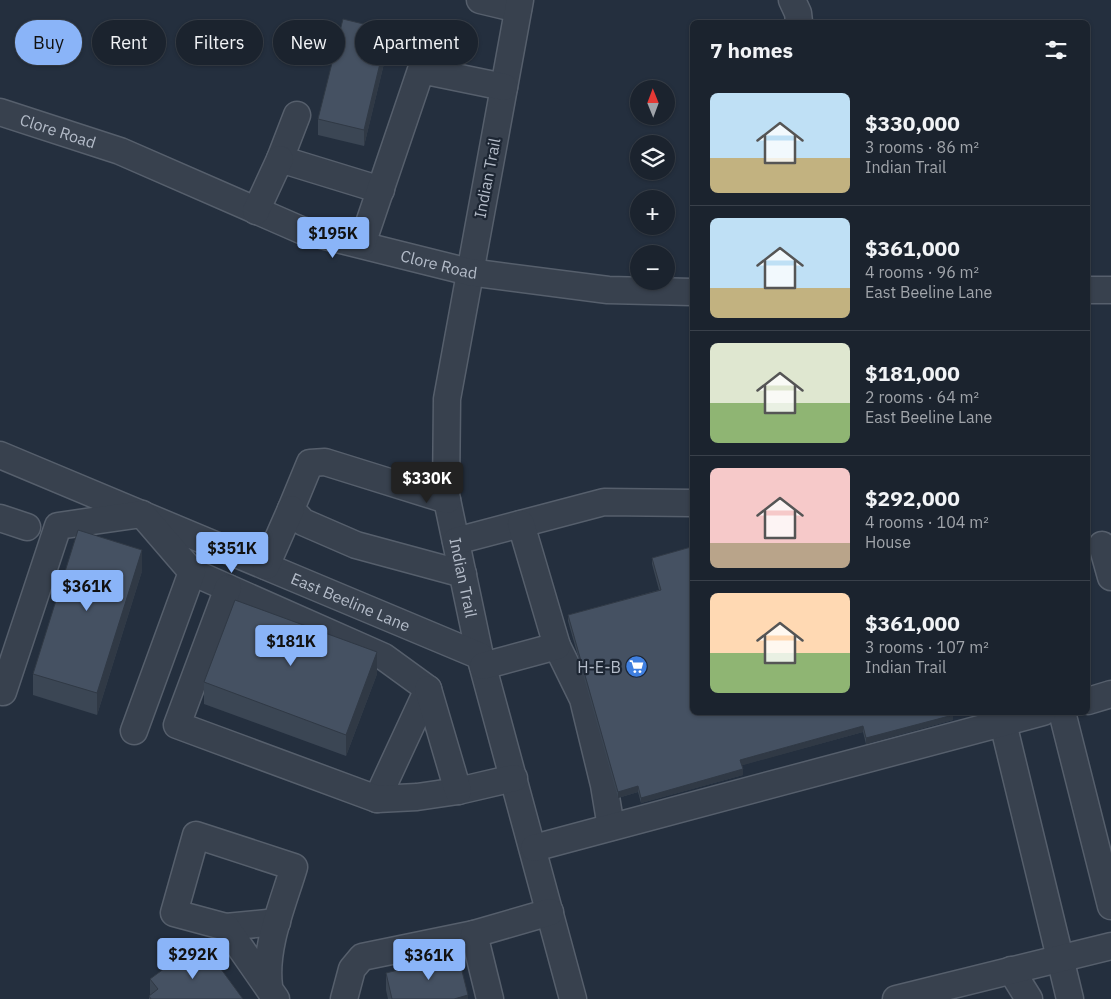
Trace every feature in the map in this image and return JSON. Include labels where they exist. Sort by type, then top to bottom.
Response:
[{"type":"street","points":[[480,0],[519,5]]},
{"type":"street","points":[[792,0],[798,13],[799,20]]},
{"type":"street","name":"Indian Trail","points":[[519,5],[446,399],[447,500],[482,661],[534,848],[573,999]]},
{"type":"street","points":[[362,244],[421,70],[504,88]]},
{"type":"street","name":"Clore Road","points":[[0,112],[120,151],[301,230],[469,272],[608,290],[690,292]]},
{"type":"street","points":[[256,211],[280,159],[296,115]]},
{"type":"street","points":[[280,159],[381,190]]},
{"type":"street","points":[[1090,290],[1111,290]]},
{"type":"street","name":"East Beeline Lane","points":[[0,455],[332,594],[482,661]]},
{"type":"street","points":[[266,566],[310,463],[325,462],[447,500]]},
{"type":"street","points":[[456,541],[604,502],[690,503]]},
{"type":"street","points":[[291,509],[303,522],[356,545],[463,574]]},
{"type":"street","points":[[3,692],[58,526],[142,514],[192,572],[384,656],[428,690],[458,791]]},
{"type":"street","points":[[0,518],[27,527]]},
{"type":"street","points":[[521,524],[557,646],[583,699],[612,827]]},
{"type":"street","points":[[1102,545],[1111,577]]},
{"type":"street","points":[[134,731],[192,572]]},
{"type":"street","points":[[228,588],[177,725],[377,798],[416,798],[458,791],[514,778]]},
{"type":"street","points":[[319,627],[332,594]]},
{"type":"street","points":[[482,661],[557,646]]},
{"type":"street","points":[[377,798],[428,690]]},
{"type":"street","points":[[1090,700],[1111,694]]},
{"type":"street","points":[[1063,715],[1111,906]]},
{"type":"street","points":[[534,848],[1023,716],[1060,958],[1070,999]]},
{"type":"street","points":[[272,992],[267,973],[277,922],[294,867],[196,835],[174,913],[226,927],[277,922]]},
{"type":"street","points":[[344,999],[352,969],[362,957],[474,934],[550,912]]},
{"type":"street","points":[[226,927],[272,992]]},
{"type":"street","points":[[474,934],[490,999]]},
{"type":"street","points":[[896,999],[936,994],[1012,970],[1111,946]]},
{"type":"street","points":[[1012,970],[1030,999]]},
{"type":"building","points":[[343,19],[355,22],[355,65],[380,65],[364,130],[318,119],[332,65],[345,65],[345,20]]},
{"type":"building","points":[[78,530],[142,550],[97,693],[33,674]]},
{"type":"building","name":"H-E-B","points":[[690,547],[690,715],[953,715],[866,738],[863,726],[740,760],[743,769],[641,798],[638,786],[618,792],[568,615],[661,590],[652,558]]},
{"type":"building","points":[[235,600],[377,652],[346,735],[204,682]]},
{"type":"building","points":[[191,949],[200,962],[210,954],[243,999],[151,999],[149,996],[158,989],[150,979]]},
{"type":"building","points":[[458,955],[468,995],[454,999],[392,999],[386,973]]},
{"type":"place","name":"H-E-B","points":[[637,667]]}]
